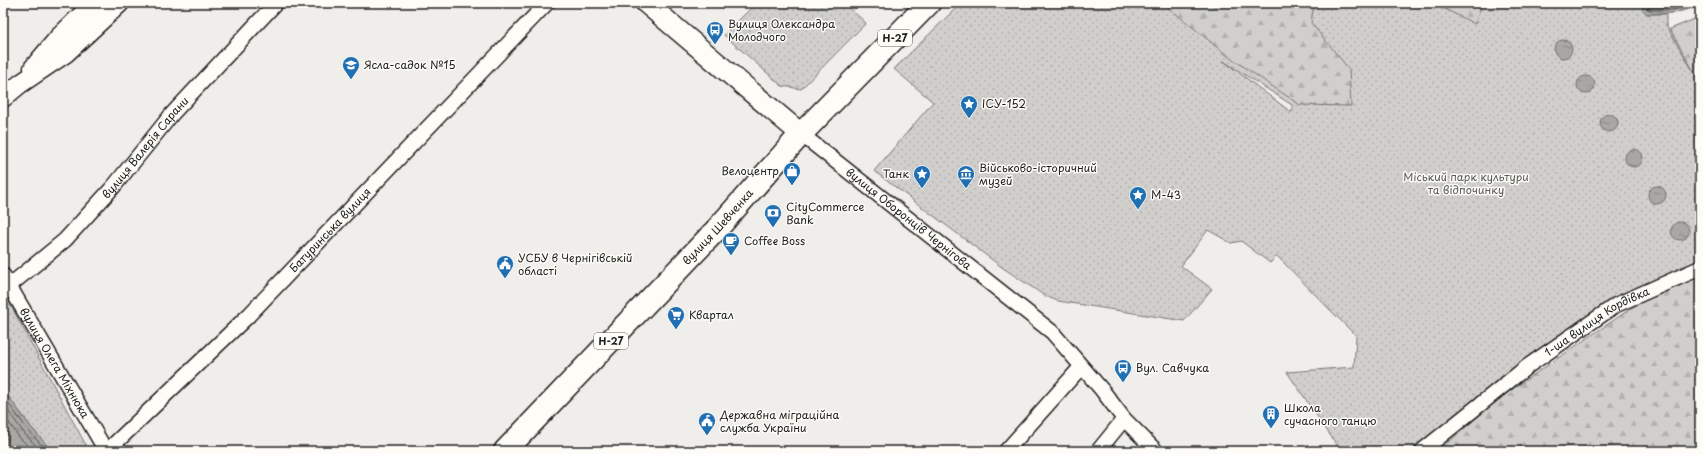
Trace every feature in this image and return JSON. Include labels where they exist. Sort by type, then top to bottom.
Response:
[{"type":"main road","name":"вулиця Оборонців Чернігова","points":[[646,3],[801,134]]},
{"type":"main road","name":"вулиця Шевченка","points":[[505,451],[706,241],[801,134],[929,3]]},
{"type":"street","points":[[20,84],[59,37],[94,3]]},
{"type":"street","points":[[3,98],[20,84],[66,53],[120,3]]},
{"type":"street","name":"вулиця Валерія Сарани","points":[[6,280],[65,240],[114,186],[172,114],[276,3]]},
{"type":"street","name":"Батуринська вулиця","points":[[107,451],[250,315],[547,3]]},
{"type":"street","name":"вулиця Оборонців Чернігова","points":[[801,134],[1052,332],[1124,420],[1156,451]]},
{"type":"street","name":"1-ша вулиця Кордівка","points":[[1422,451],[1500,387],[1616,305],[1700,268]]},
{"type":"street","name":"вулиця Олега Міхнюка","points":[[6,280],[107,451]]},
{"type":"street","points":[[1006,451],[1081,367]]},
{"type":"street","points":[[1098,451],[1124,420]]},
{"type":"green space","points":[[756,3],[844,3],[866,23],[801,89],[782,86],[724,35]]},
{"type":"green space","name":"Міський парк культури та відпочинку","points":[[961,3],[1646,3],[1647,14],[1666,14],[1666,25],[1700,83],[1700,264],[1614,297],[1474,408],[1417,451],[1341,451],[1287,372],[1354,367],[1356,336],[1277,256],[1270,263],[1241,241],[1231,243],[1208,230],[1181,266],[1212,289],[1184,321],[1058,301],[1045,296],[1003,268],[874,171],[933,102],[894,69]],"holes":[[[1222,60],[1292,105],[1291,112]]]},
{"type":"green space","points":[[1163,3],[1314,3],[1311,23],[1349,69],[1351,106],[1300,105],[1228,56]]},
{"type":"green space","points":[[1437,3],[1482,3],[1475,24],[1441,7]]},
{"type":"green space","points":[[1700,17],[1700,82],[1670,29]]},
{"type":"green space","points":[[1700,275],[1700,451],[1438,451],[1501,397],[1652,294]]},
{"type":"green space","points":[[3,291],[89,451],[52,451],[31,427],[3,389]]},
{"type":"water","points":[[1646,3],[1700,3],[1700,6],[1674,13],[1647,14],[1642,9]]},
{"type":"water","points":[[1559,40],[1567,40],[1572,45],[1570,56],[1567,58],[1559,58],[1554,53],[1554,45]]},
{"type":"water","points":[[1582,76],[1590,76],[1595,81],[1593,92],[1590,94],[1582,94],[1577,89],[1577,81]]},
{"type":"water","points":[[1605,114],[1613,114],[1618,119],[1616,130],[1613,132],[1605,132],[1600,127],[1600,119]]},
{"type":"water","points":[[1630,149],[1638,149],[1643,154],[1641,165],[1638,167],[1630,167],[1625,162],[1625,154]]},
{"type":"water","points":[[1653,186],[1661,186],[1666,191],[1664,202],[1661,204],[1653,204],[1648,199],[1648,191]]},
{"type":"water","points":[[1680,222],[1684,223],[1688,227],[1688,235],[1684,239],[1680,240],[1676,239],[1672,235],[1671,231],[1672,227],[1676,223]]},
{"type":"water","points":[[3,389],[31,427],[52,451],[3,451]]},
{"type":"place","name":"Вулиця Олександра Молодчого","points":[[715,45]]},
{"type":"place","name":"Ясла-садок №15","points":[[351,80]]},
{"type":"place","name":"ІСУ-152","points":[[969,119]]},
{"type":"place","name":"Велоцентр","points":[[792,186]]},
{"type":"place","name":"Танк","points":[[922,189]]},
{"type":"place","name":"Військово-історичний музей","points":[[966,189]]},
{"type":"place","name":"М-43","points":[[1138,210]]},
{"type":"place","name":"CityCommerce Bank","points":[[773,228]]},
{"type":"place","name":"Coffee Boss","points":[[731,256]]},
{"type":"place","name":"УСБУ в Чернігівській області","points":[[505,279]]},
{"type":"place","name":"Квартал","points":[[676,330]]},
{"type":"place","name":"Вул. Савчука","points":[[1123,383]]},
{"type":"place","name":"Школа сучасного танцю","points":[[1271,429]]},
{"type":"place","name":"Державна міграційна служба України","points":[[707,436]]}]
